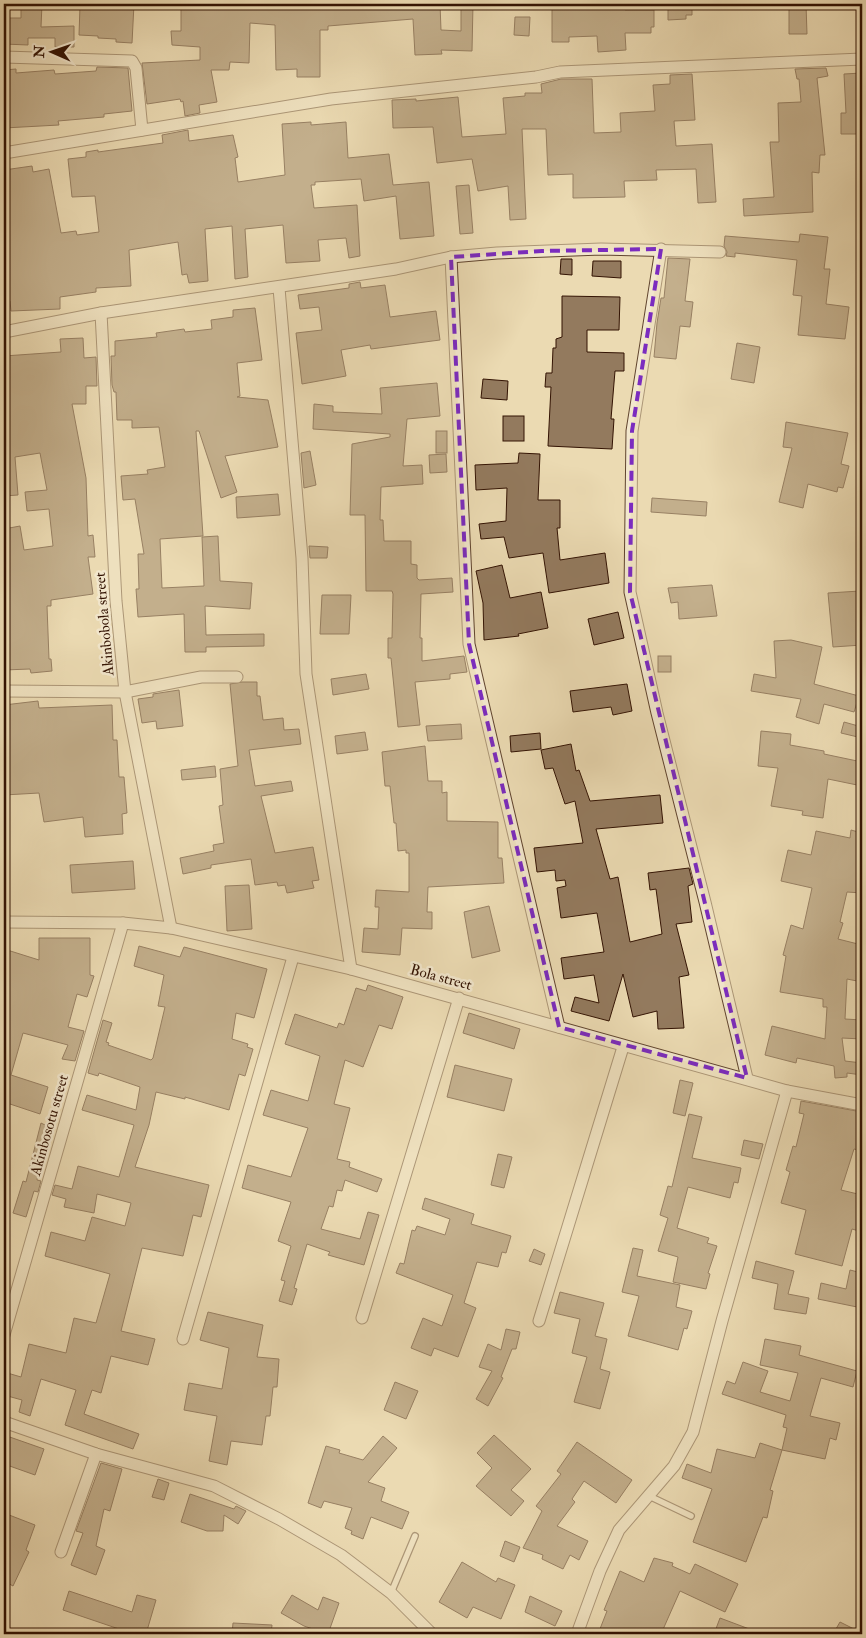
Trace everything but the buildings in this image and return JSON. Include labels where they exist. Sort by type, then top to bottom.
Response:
[{"type":"street","points":[[4,57],[132,61],[136,68],[142,130]]},
{"type":"street","points":[[4,153],[331,98],[536,77],[560,72],[862,59]]},
{"type":"street","points":[[4,332],[102,313],[279,288],[451,258],[542,251],[661,249],[720,252]]},
{"type":"street","points":[[661,249],[632,431],[630,592],[656,713],[705,902],[747,1078]]},
{"type":"street","points":[[451,258],[469,644],[559,1027]]},
{"type":"street","points":[[279,288],[302,558],[306,674],[351,969]]},
{"type":"street","name":"Akinbobola street","points":[[102,313],[116,600],[126,692],[171,928]]},
{"type":"street","points":[[4,691],[126,692],[201,678],[236,677]]},
{"type":"street","name":"Bola street","points":[[4,922],[123,923],[171,928],[351,969],[459,998],[623,1047],[747,1078],[787,1091],[862,1105]]},
{"type":"street","name":"Akinbosotu street","points":[[4,1335],[123,923]]},
{"type":"street","points":[[183,1338],[293,957]]},
{"type":"street","points":[[362,1318],[459,998]]},
{"type":"street","points":[[539,1321],[623,1047]]},
{"type":"street","points":[[577,1634],[600,1571],[619,1530],[674,1466],[693,1432],[722,1321],[787,1091]]},
{"type":"street","points":[[4,1422],[96,1454],[214,1486],[279,1518],[341,1555],[391,1592],[432,1634]]},
{"type":"street","points":[[61,1552],[96,1454]]},
{"type":"lane","points":[[649,1496],[691,1516]]},
{"type":"lane","points":[[391,1592],[415,1536]]},
{"type":"highlighted area","points":[[661,249],[632,431],[630,592],[747,1078],[559,1027],[469,644],[451,257],[542,251]]}]
